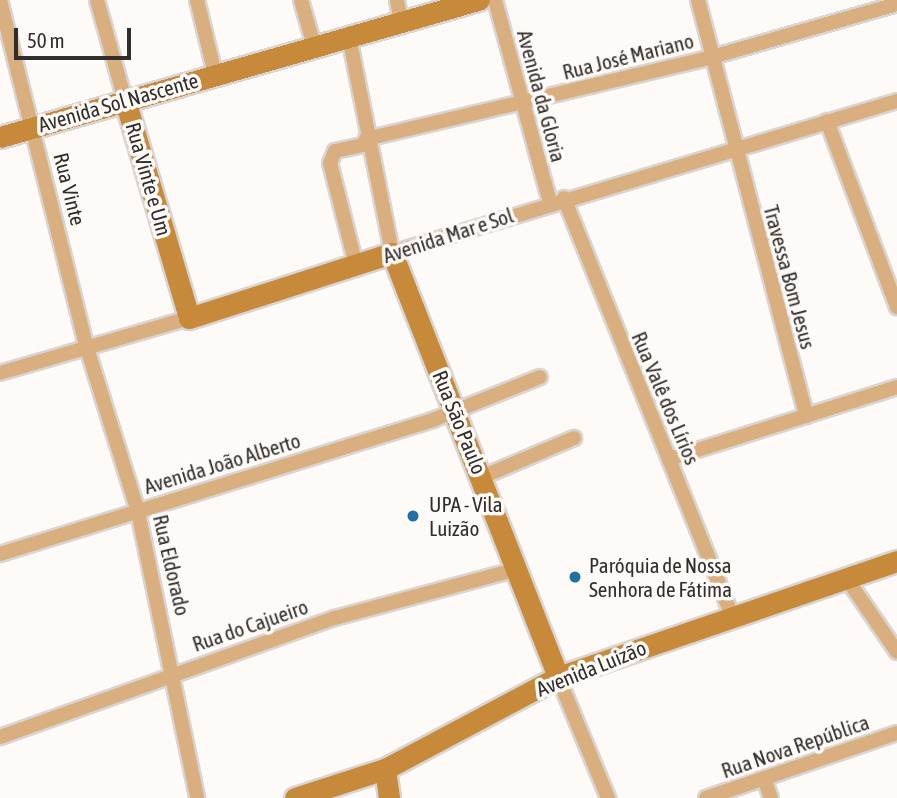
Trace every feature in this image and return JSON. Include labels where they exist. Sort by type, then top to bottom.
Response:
[{"type":"street","name":"Rua Vinte","points":[[0,0],[87,348]]},
{"type":"street","name":"Rua Vinte e Um","points":[[97,0],[189,318]]},
{"type":"street","points":[[197,0],[215,74]]},
{"type":"street","points":[[301,0],[314,46]]},
{"type":"street","points":[[397,0],[401,22]]},
{"type":"street","name":"Avenida Sol Nascente","points":[[0,136],[478,0]]},
{"type":"street","name":"Avenida da Gloria","points":[[495,0],[520,104],[557,200]]},
{"type":"street","name":"Travessa Bom Jesus","points":[[698,0],[734,148],[806,416]]},
{"type":"street","name":"Rua José Mariano","points":[[356,265],[330,163],[335,151],[366,141],[712,57],[897,4]]},
{"type":"street","name":"Rua São Paulo","points":[[349,37],[366,141],[392,253],[457,411],[558,677],[608,798]]},
{"type":"street","name":"Avenida Mar e Sol","points":[[0,373],[189,318],[557,200],[897,101]]},
{"type":"street","points":[[827,121],[897,307]]},
{"type":"street","name":"Rua Valê dos Lírios","points":[[557,200],[669,459],[731,614]]},
{"type":"street","name":"Rua Eldorado","points":[[87,348],[138,512],[176,672],[197,798]]},
{"type":"street","name":"Avenida João Alberto","points":[[0,554],[457,411],[540,377]]},
{"type":"street","points":[[669,459],[897,387]]},
{"type":"street","points":[[482,477],[574,438]]},
{"type":"street","name":"Avenida Luizão","points":[[295,798],[385,769],[558,677],[731,614],[897,561]]},
{"type":"street","name":"Rua do Cajueiro","points":[[0,737],[176,672],[335,618],[518,569]]},
{"type":"street","points":[[845,576],[897,652]]},
{"type":"street","name":"Rua Nova República","points":[[706,798],[897,733]]},
{"type":"street","points":[[385,769],[389,798]]},
{"type":"street","points":[[764,778],[771,798]]},
{"type":"place","name":"UPA - Vila Luizão","points":[[413,516]]},
{"type":"place","name":"Paróquia de Nossa Senhora de Fátima","points":[[575,577]]}]
